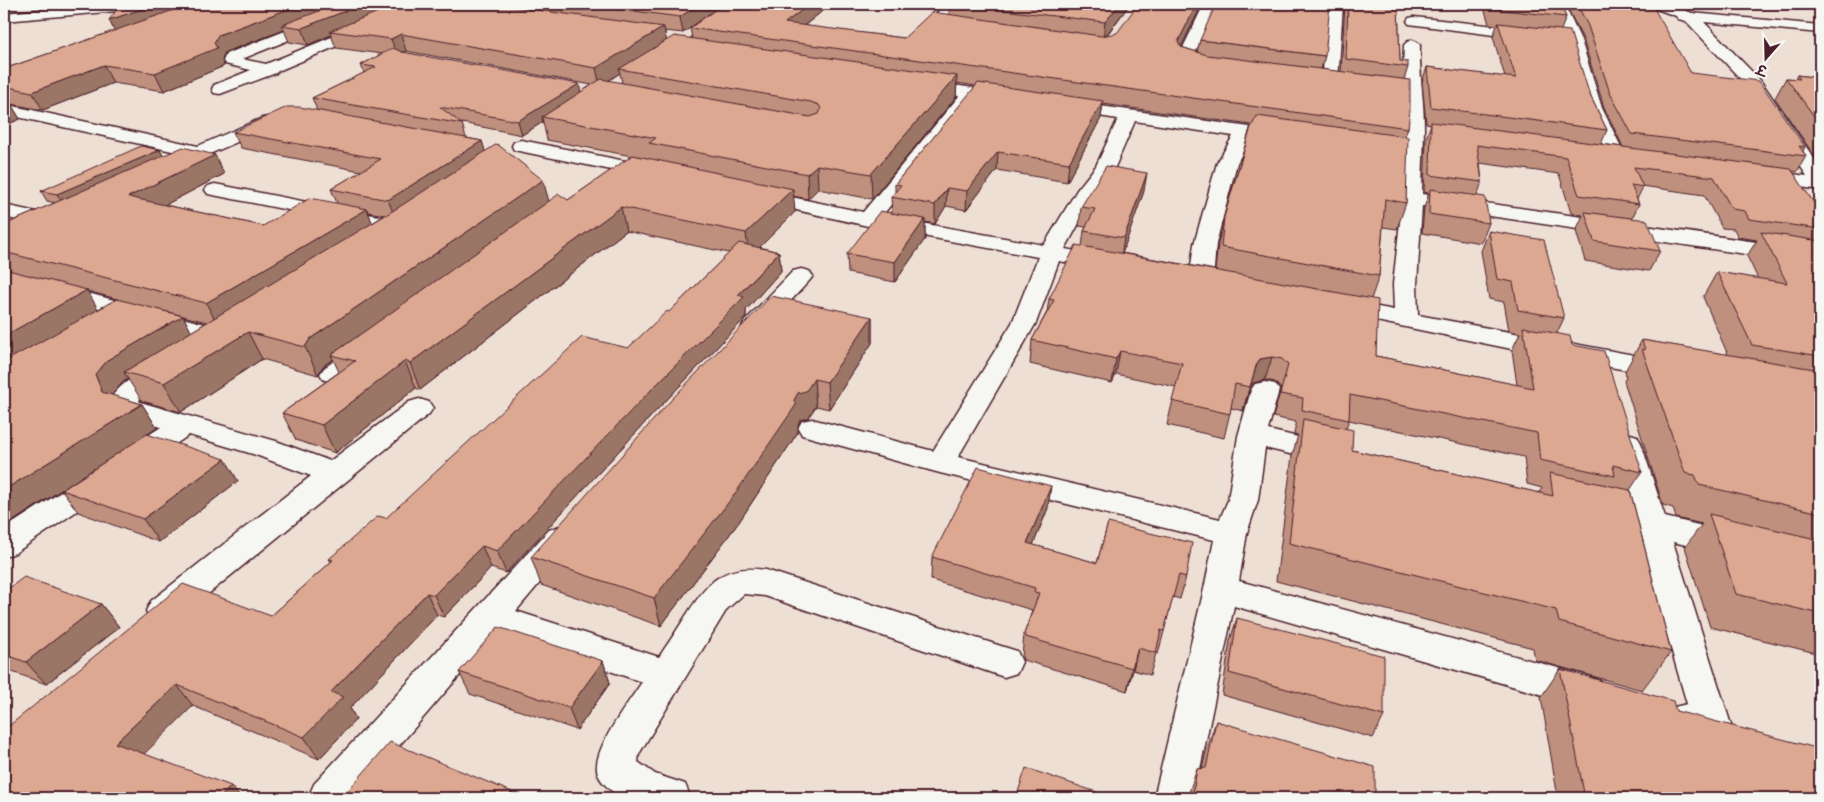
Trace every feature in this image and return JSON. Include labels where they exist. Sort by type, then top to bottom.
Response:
[{"type":"street","points":[[4,17],[152,4]]},
{"type":"street","points":[[270,70],[231,61],[232,57],[366,4]]},
{"type":"street","points":[[220,89],[270,70],[424,4]]},
{"type":"street","points":[[951,4],[936,23],[946,27],[975,31]]},
{"type":"street","points":[[1211,4],[1185,60],[1223,68]]},
{"type":"street","points":[[1330,82],[1336,4]]},
{"type":"street","points":[[1557,4],[1573,40],[1593,108],[1626,158],[1597,154]]},
{"type":"street","points":[[1734,7],[1820,40]]},
{"type":"street","points":[[1650,8],[1691,17],[1817,30]]},
{"type":"street","points":[[1760,10],[1817,30]]},
{"type":"street","points":[[1691,17],[1754,84],[1820,182]]},
{"type":"street","points":[[1414,21],[1573,40]]},
{"type":"street","points":[[1406,320],[1405,284],[1411,222],[1410,198],[1415,129],[1414,93],[1411,72],[1412,45]]},
{"type":"street","points":[[1311,80],[1414,93]]},
{"type":"street","points":[[907,84],[1021,100]]},
{"type":"street","points":[[868,220],[940,129],[972,92]]},
{"type":"street","points":[[1050,104],[1303,141]]},
{"type":"street","points":[[4,109],[200,152]]},
{"type":"street","points":[[155,172],[285,116]]},
{"type":"street","points":[[940,463],[1024,323],[1051,253],[1087,190],[1105,167],[1128,116]]},
{"type":"street","points":[[548,128],[508,153],[619,166],[674,177]]},
{"type":"street","points":[[1415,129],[1434,132]]},
{"type":"street","points":[[1201,281],[1205,244],[1227,163],[1244,133]]},
{"type":"street","points":[[1353,148],[1412,156]]},
{"type":"street","points":[[597,182],[619,166]]},
{"type":"street","points":[[1747,174],[1820,182]]},
{"type":"street","points":[[215,190],[399,226]]},
{"type":"street","points":[[737,191],[868,220],[1126,267]]},
{"type":"street","points":[[1410,198],[1820,258]]},
{"type":"street","points":[[368,245],[422,210]]},
{"type":"street","points":[[4,212],[56,217],[21,234]]},
{"type":"street","points":[[740,341],[801,276]]},
{"type":"street","points":[[10,285],[127,310],[223,336]]},
{"type":"street","points":[[1318,303],[1602,358],[1688,372]]},
{"type":"street","points":[[102,324],[127,310]]},
{"type":"street","points":[[247,321],[134,390],[124,398],[128,408],[266,448],[334,474]]},
{"type":"street","points":[[333,374],[389,333]]},
{"type":"street","points":[[1602,358],[1713,728]]},
{"type":"street","points":[[1174,798],[1221,589],[1231,533],[1243,500],[1252,436],[1265,390]]},
{"type":"street","points":[[144,627],[419,408]]},
{"type":"street","points":[[4,545],[184,425]]},
{"type":"street","points":[[812,428],[940,463],[1231,533]]},
{"type":"street","points":[[1252,436],[1360,460]]},
{"type":"street","points":[[328,798],[581,514]]},
{"type":"street","points":[[1613,516],[1755,550]]},
{"type":"street","points":[[671,798],[643,788],[618,770],[620,750],[715,600],[730,585],[747,580],[766,583],[1004,662]]},
{"type":"street","points":[[1221,589],[1618,701]]},
{"type":"street","points":[[490,616],[666,675]]},
{"type":"street","points":[[1656,712],[1749,738]]},
{"type":"building","points":[[121,4],[157,4],[109,20]]},
{"type":"building","points":[[191,4],[302,4],[218,35],[214,43],[217,48],[155,73],[104,65],[32,92],[4,86],[4,69]]},
{"type":"building","points":[[338,4],[363,4],[302,28],[282,25]]},
{"type":"building","points":[[398,4],[500,4],[664,27],[596,68],[401,34],[391,39],[330,31]]},
{"type":"building","points":[[580,4],[699,4],[680,17]]},
{"type":"building","points":[[723,4],[810,4],[785,23],[904,38],[932,12],[1101,36],[1117,33],[1138,4],[1197,4],[1178,42],[1181,47],[1207,55],[1410,80],[1408,128],[690,28]]},
{"type":"building","points":[[952,4],[1120,4],[1105,22]]},
{"type":"building","points":[[1216,4],[1330,4],[1325,56],[1200,40]]},
{"type":"building","points":[[1348,4],[1398,4],[1400,61],[1408,62],[1408,67],[1346,59]]},
{"type":"building","points":[[1493,4],[1560,4],[1566,17],[1494,9]]},
{"type":"building","points":[[1577,4],[1652,5],[1691,73],[1759,81],[1805,147],[1799,146],[1806,156],[1632,134],[1610,93],[1588,26]]},
{"type":"building","points":[[1498,23],[1570,31],[1589,93],[1607,130],[1431,107],[1427,67],[1516,78]]},
{"type":"building","points":[[674,36],[957,76],[871,174],[817,165],[807,174],[649,143],[656,138],[542,117],[601,79],[810,117],[819,114],[821,109],[819,105],[811,102],[619,69]]},
{"type":"building","points":[[393,48],[402,52],[579,84],[518,121],[440,107],[462,124],[312,98],[376,67],[361,65]]},
{"type":"building","points":[[1797,75],[1820,78],[1820,124],[1786,78],[1800,79]]},
{"type":"building","points":[[978,83],[1103,101],[1069,163],[998,152],[967,191],[947,188],[935,205],[891,197],[901,185],[895,184]]},
{"type":"building","points":[[287,107],[299,107],[482,141],[388,200],[331,189],[381,159],[233,132]]},
{"type":"building","points":[[1257,116],[1408,137],[1406,203],[1385,199],[1379,276],[1221,247],[1224,217],[1251,127]]},
{"type":"building","points":[[1431,122],[1791,169],[1820,212],[1820,229],[1749,219],[1745,211],[1732,209],[1714,177],[1634,167],[1643,187],[1631,185],[1639,204],[1579,195],[1566,157],[1477,145],[1482,182],[1430,175]]},
{"type":"building","points":[[497,144],[543,180],[310,339],[305,347],[248,332],[164,383],[124,372],[399,207]]},
{"type":"building","points":[[141,146],[160,150],[57,194],[41,191]]},
{"type":"building","points":[[183,147],[215,155],[128,197],[263,226],[310,198],[367,209],[206,303],[4,252],[4,225]]},
{"type":"building","points":[[633,155],[793,189],[746,233],[621,207],[410,363],[405,361],[322,425],[282,413],[355,361],[331,355],[559,194],[568,200]]},
{"type":"building","points":[[1106,166],[1147,173],[1124,238],[1084,231],[1095,209],[1081,207]]},
{"type":"building","points":[[1430,189],[1485,197],[1489,223],[1429,214]]},
{"type":"building","points":[[880,211],[925,219],[895,262],[847,254]]},
{"type":"building","points":[[1585,212],[1647,220],[1660,251],[1594,241]]},
{"type":"building","points":[[1489,231],[1544,240],[1564,318],[1518,310],[1513,282],[1497,279]]},
{"type":"building","points":[[1761,232],[1820,241],[1820,356],[1752,345],[1717,272],[1787,283]]},
{"type":"building","points":[[739,243],[779,252],[738,295],[744,297],[650,391],[497,551],[482,546],[434,595],[427,593],[331,692],[343,697],[304,737],[177,685],[115,743],[231,786],[220,798],[4,798],[4,730],[183,584],[271,616],[333,560],[329,559],[378,516],[386,518],[582,337],[628,348],[667,311],[669,312]]},
{"type":"building","points":[[1076,245],[1378,300],[1376,356],[1533,388],[1523,327],[1570,336],[1572,345],[1604,351],[1642,472],[1613,465],[1615,476],[1540,460],[1537,433],[1350,395],[1349,420],[1302,410],[1303,398],[1280,394],[1288,365],[1282,359],[1272,357],[1260,359],[1250,387],[1235,384],[1230,414],[1172,401],[1182,363],[1120,351],[1116,359],[1032,340],[1054,300],[1049,299]]},
{"type":"building","points":[[4,269],[87,290],[4,336]]},
{"type":"building","points":[[771,296],[872,317],[827,382],[814,379],[806,391],[798,393],[794,400],[796,405],[735,494],[654,598],[531,557],[672,399]]},
{"type":"building","points":[[117,299],[183,316],[109,359],[95,374],[102,392],[142,404],[4,490],[4,362]]},
{"type":"building","points":[[1642,340],[1820,370],[1820,513],[1699,485],[1695,475],[1685,473],[1642,349],[1645,350]]},
{"type":"building","points":[[1303,419],[1353,430],[1352,450],[1553,496],[1550,473],[1630,490],[1671,652],[1559,622],[1556,610],[1289,543]]},
{"type":"building","points":[[147,434],[225,459],[143,519],[62,490]]},
{"type":"building","points":[[978,467],[1051,486],[1027,543],[1097,563],[1108,523],[1192,543],[1186,577],[1179,575],[1164,631],[1161,630],[1156,653],[1138,648],[1132,668],[1026,637],[1024,634],[1039,593],[1034,592],[1035,588],[932,557]]},
{"type":"building","points":[[1709,514],[1820,540],[1820,614],[1736,594]]},
{"type":"building","points":[[24,577],[101,604],[26,662],[4,654],[4,592]]},
{"type":"building","points":[[1237,618],[1384,656],[1384,716],[1229,673]]},
{"type":"building","points":[[498,627],[603,661],[569,708],[459,672]]},
{"type":"building","points":[[1560,669],[1673,701],[1676,711],[1820,749],[1820,798],[1585,798]]},
{"type":"building","points":[[1216,721],[1375,767],[1375,798],[1192,798],[1197,769],[1206,768]]},
{"type":"building","points":[[390,742],[512,792],[507,798],[352,798],[345,794]]},
{"type":"building","points":[[1026,768],[1114,798],[1016,798]]}]
